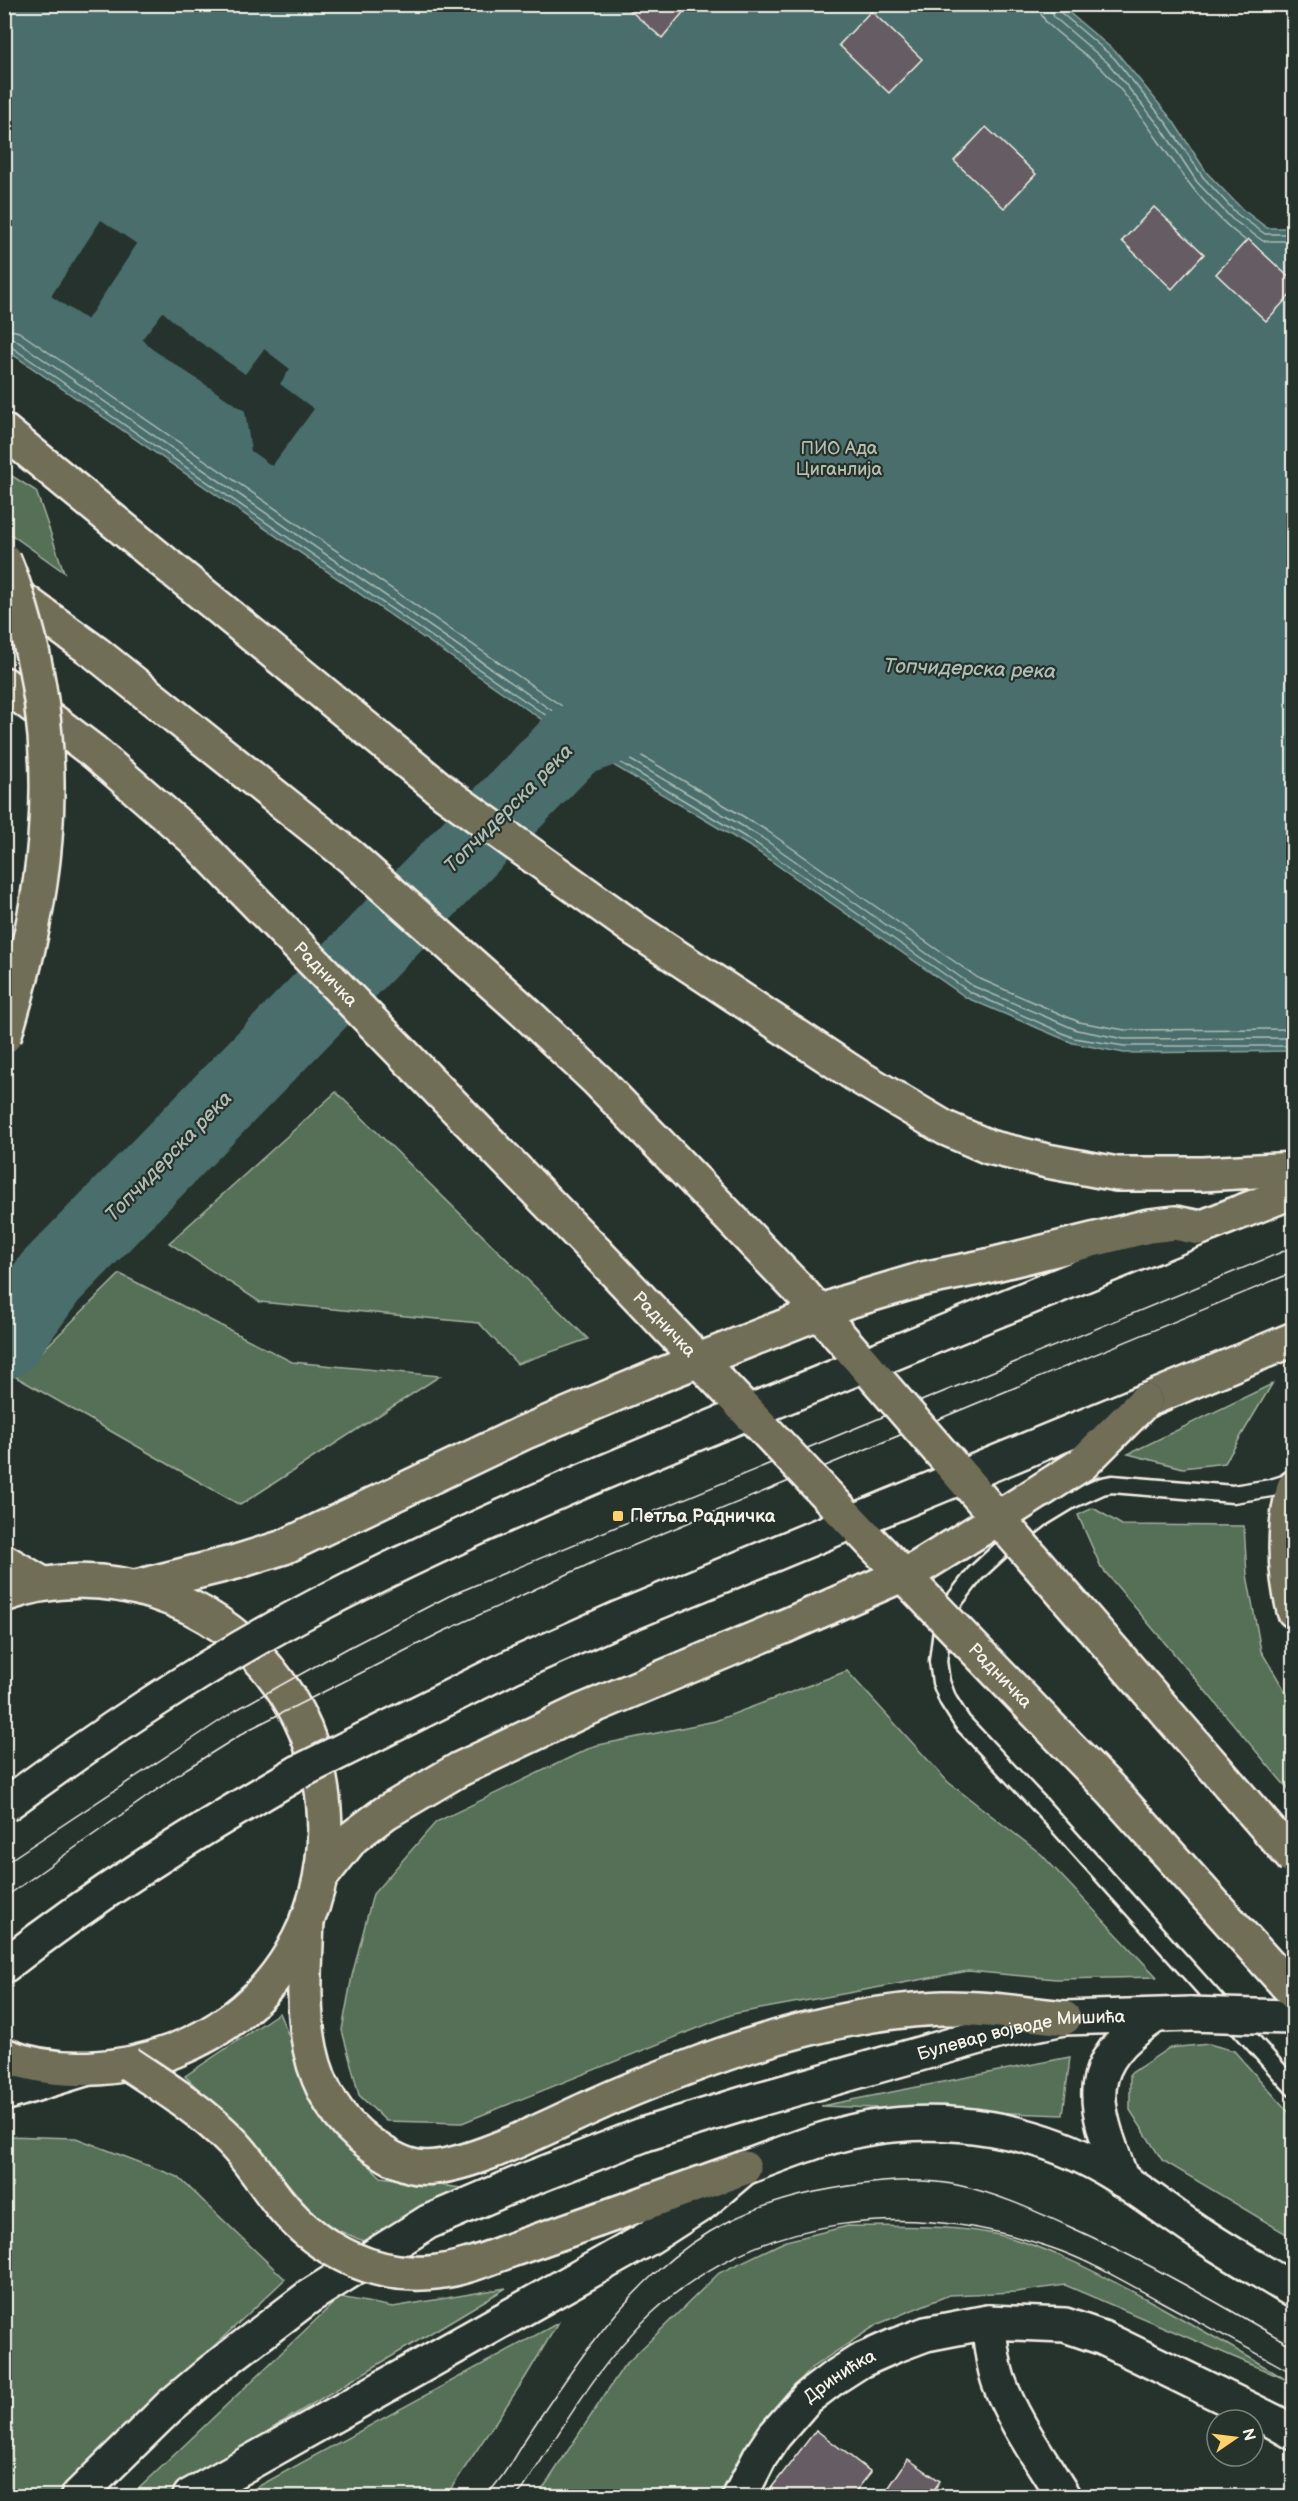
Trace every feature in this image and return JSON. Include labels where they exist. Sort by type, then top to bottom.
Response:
[{"type":"main road","points":[[10,435],[370,733],[493,828],[636,930],[859,1077],[945,1128],[989,1147],[1047,1161],[1117,1173],[1202,1174],[1293,1169]]},
{"type":"main road","points":[[4,560],[23,614],[41,685],[48,769],[48,819],[37,909],[18,992],[4,1037]]},
{"type":"main road","points":[[4,586],[96,653],[351,857],[524,1011],[597,1080],[811,1303],[1293,1860]]},
{"type":"main road","name":"Радничка","points":[[4,684],[94,752],[193,838],[295,941],[1112,1791],[1292,2009]]},
{"type":"main road","points":[[4,1806],[98,1740],[222,1659],[318,1605],[385,1572],[479,1528],[658,1451],[1293,1191]]},
{"type":"main road","points":[[136,1587],[236,1562],[284,1547],[523,1433],[846,1302],[923,1279],[1149,1226],[1175,1224],[1200,1228]]},
{"type":"main road","points":[[4,1966],[122,1879],[189,1836],[299,1772],[411,1715],[617,1619],[1293,1339]]},
{"type":"main road","points":[[321,1877],[353,1837],[377,1819],[468,1765],[582,1711],[866,1593],[918,1568],[1082,1464],[1144,1401]]},
{"type":"main road","points":[[1293,1487],[1285,1542],[1288,1585],[1293,1611]]},
{"type":"main road","points":[[4,1560],[43,1584]]},
{"type":"main road","points":[[4,1594],[43,1584],[90,1581],[136,1587],[176,1600],[214,1619],[247,1645],[276,1677],[293,1703],[314,1751],[324,1792],[326,1835],[321,1877],[307,1919],[278,1971],[237,2014],[212,2032],[158,2057],[129,2064],[86,2069],[4,2094]]},
{"type":"main road","points":[[307,1919],[304,2010],[315,2068],[330,2101],[358,2135],[377,2149],[403,2162],[429,2167],[446,2166],[462,2161],[543,2130],[598,2103],[729,2052],[851,2019],[944,2008],[1064,2018]]},
{"type":"main road","name":"Булевар војводе Мишића","points":[[78,2496],[168,2407],[310,2296],[428,2222],[524,2181],[645,2134],[756,2100],[1001,2031],[1064,2018],[1292,2009]]},
{"type":"main road","points":[[1122,2180],[1102,2125],[1099,2106],[1100,2085],[1105,2066],[1113,2051],[1136,2028],[1155,2016]]},
{"type":"main road","points":[[4,2055],[46,2066],[86,2069]]},
{"type":"main road","points":[[129,2064],[169,2091],[229,2138],[301,2227],[348,2259],[368,2266],[413,2273],[457,2268],[836,2136],[868,2128],[933,2124],[1008,2132],[1049,2143],[1088,2160],[1122,2180],[1203,2236],[1293,2291]]},
{"type":"main road","points":[[190,2496],[647,2240],[703,2203],[744,2168]]},
{"type":"main road","points":[[1063,2496],[1002,2389],[992,2354],[988,2322],[1065,2325],[1103,2338],[1293,2433]]},
{"type":"main road","name":"Дринићка","points":[[740,2496],[760,2457],[774,2436],[807,2398],[832,2379],[860,2361],[926,2334],[988,2322]]},
{"type":"lane","points":[[1293,1481],[1271,1488],[1233,1494],[1112,1484],[1071,1500],[1031,1524],[975,1574],[957,1594],[944,1614],[938,1661],[948,1700],[962,1722],[1041,1806],[1293,2088]]},
{"type":"green space","points":[[4,471],[36,491],[64,572],[5,530]]},
{"type":"green space","points":[[336,1092],[588,1339],[517,1364],[479,1323],[260,1302],[169,1243]]},
{"type":"green space","points":[[120,1274],[292,1362],[440,1376],[240,1505],[16,1377]]},
{"type":"green space","points":[[1272,1384],[1225,1463],[1183,1468],[1128,1454]]},
{"type":"green space","points":[[1093,1508],[1122,1525],[1244,1526],[1247,1575],[1261,1651],[1293,1704],[1293,1795],[1101,1567],[1078,1515]]},
{"type":"green space","points":[[847,1671],[948,1782],[1041,1854],[1157,1977],[1056,1979],[968,1971],[733,2014],[462,2123],[386,2121],[359,2095],[342,2030],[352,1976],[373,1894],[436,1822],[594,1746],[715,1721]]},
{"type":"green space","points":[[279,2013],[327,2124],[381,2177],[468,2189],[363,2241],[321,2223],[260,2150],[185,2076]]},
{"type":"green space","points":[[1209,2044],[1234,2051],[1293,2117],[1293,2238],[1162,2160],[1130,2110],[1130,2074],[1169,2048]]},
{"type":"green space","points":[[1070,2057],[1063,2115],[821,2106]]},
{"type":"green space","points":[[5,2136],[76,2138],[178,2177],[285,2279],[55,2496],[5,2496]]},
{"type":"green space","points":[[848,2226],[924,2227],[980,2231],[1038,2247],[1132,2291],[1285,2379],[1065,2285],[1016,2292],[949,2295],[878,2324],[811,2368],[780,2402],[747,2448],[729,2496],[538,2496],[623,2367],[719,2273],[786,2241]]},
{"type":"green space","points":[[506,2288],[282,2422],[172,2496],[131,2496],[340,2297],[393,2307]]},
{"type":"green space","points":[[558,2323],[525,2378],[446,2496],[241,2496]]},
{"type":"water","name":"ПИО Ада Циганлија","points":[[5,5],[1060,5],[1118,54],[1173,121],[1207,173],[1242,209],[1267,228],[1293,228],[1293,1051],[1124,1053],[1073,1043],[967,998],[754,849],[573,741],[5,349]]},
{"type":"pier","points":[[101,220],[137,244],[87,320],[51,296]]},
{"type":"pier","points":[[163,312],[187,333],[245,374],[264,349],[290,369],[280,384],[314,409],[272,466],[251,451],[245,411],[152,349],[142,339]]},
{"type":"building","points":[[629,4],[690,4],[662,38],[626,7]]},
{"type":"building","points":[[871,11],[922,59],[889,93],[839,45]]},
{"type":"building","points":[[986,127],[1036,174],[1004,208],[954,161]]},
{"type":"building","points":[[1154,207],[1204,254],[1172,289],[1122,241]]},
{"type":"building","points":[[1248,239],[1294,282],[1294,291],[1266,321],[1216,274]]},
{"type":"building","points":[[816,2430],[871,2472],[852,2496],[765,2496]]},
{"type":"building","points":[[908,2459],[940,2481],[930,2496],[883,2496]]},
{"type":"waterway","name":"Топчидерска река","points":[[4,1342],[50,1278],[573,741],[667,707]]},
{"type":"tram line","points":[[4,1864],[236,1710],[348,1648],[449,1596],[1294,1247]]},
{"type":"tram line","points":[[4,1898],[186,1769],[250,1729],[440,1633],[596,1561],[1294,1272]]},
{"type":"tram line","points":[[485,2496],[504,2473],[544,2411],[603,2329],[655,2273],[691,2244],[729,2221],[770,2204],[815,2192],[868,2183],[922,2181],[957,2185],[1000,2197],[1097,2239],[1154,2268],[1294,2347]]},
{"type":"tram line","points":[[516,2496],[523,2489],[597,2376],[632,2333],[651,2314],[694,2280],[741,2253],[790,2235],[841,2224],[894,2221],[947,2224],[1000,2233],[1052,2248],[1107,2272],[1294,2374]]},
{"type":"place","name":"Петља Радничка","points":[[618,1516]]}]
